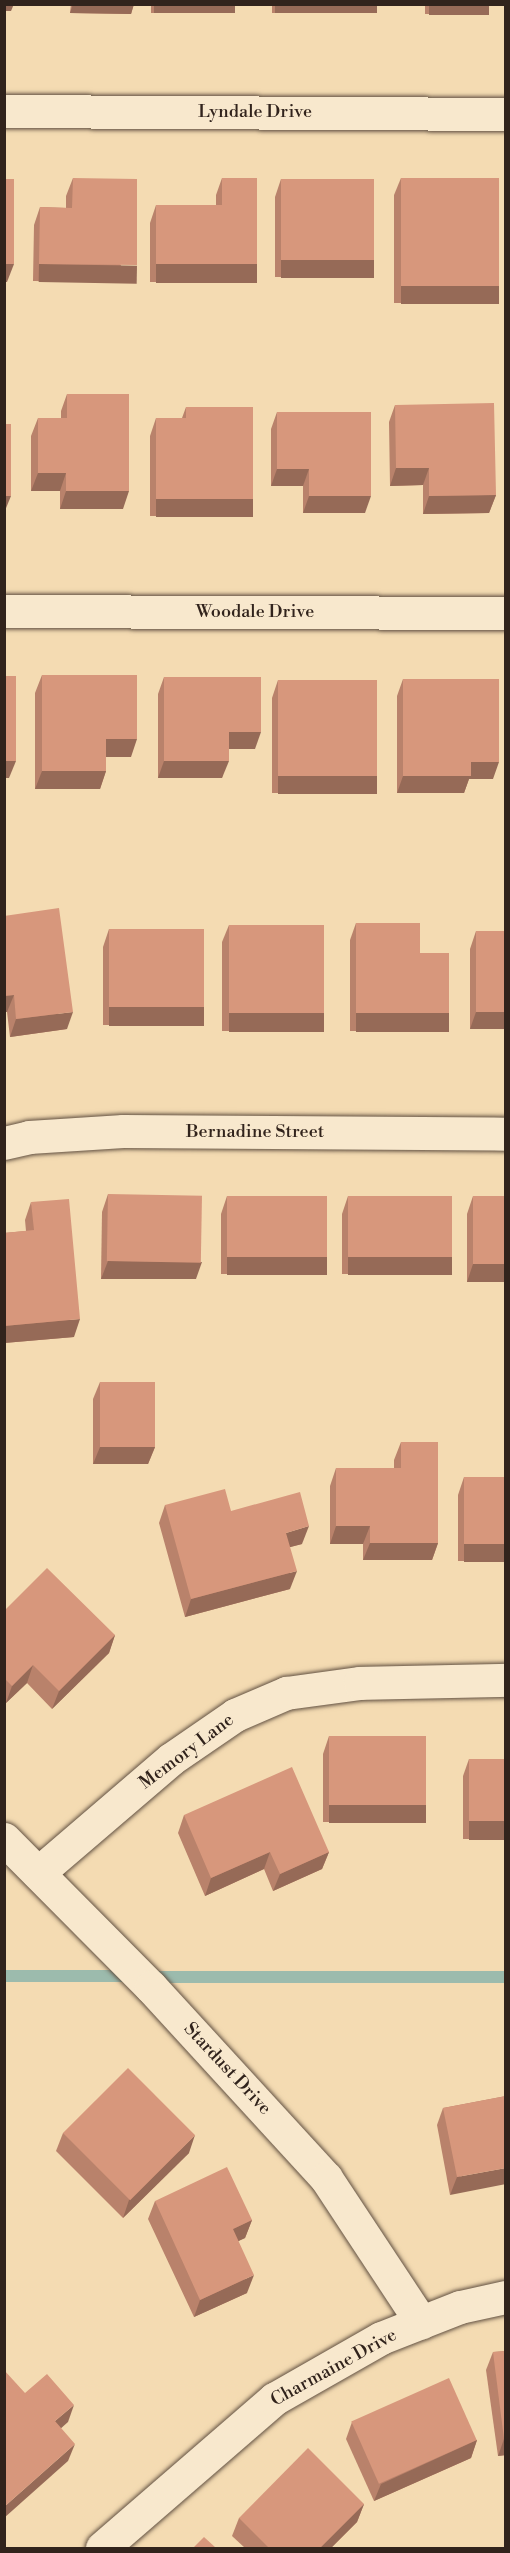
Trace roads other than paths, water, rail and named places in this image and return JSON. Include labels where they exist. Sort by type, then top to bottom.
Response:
[{"type":"street","name":"Lyndale Drive","points":[[4,111],[506,114]]},
{"type":"street","name":"Woodale Drive","points":[[4,611],[506,613]]},
{"type":"street","name":"Bernadine Street","points":[[4,1143],[29,1137],[123,1131],[506,1134]]},
{"type":"street","name":"Memory Lane","points":[[38,1873],[171,1759],[235,1714],[286,1693],[360,1683],[506,1680]]},
{"type":"street","name":"Stardust Drive","points":[[4,1839],[210,2050],[327,2178],[421,2322]]},
{"type":"street","name":"Charmaine Drive","points":[[102,2548],[274,2399],[381,2337],[421,2322],[506,2297]]},
{"type":"waterway","points":[[4,1976],[132,1976]]},
{"type":"waterway","points":[[150,1977],[506,1977]]}]
